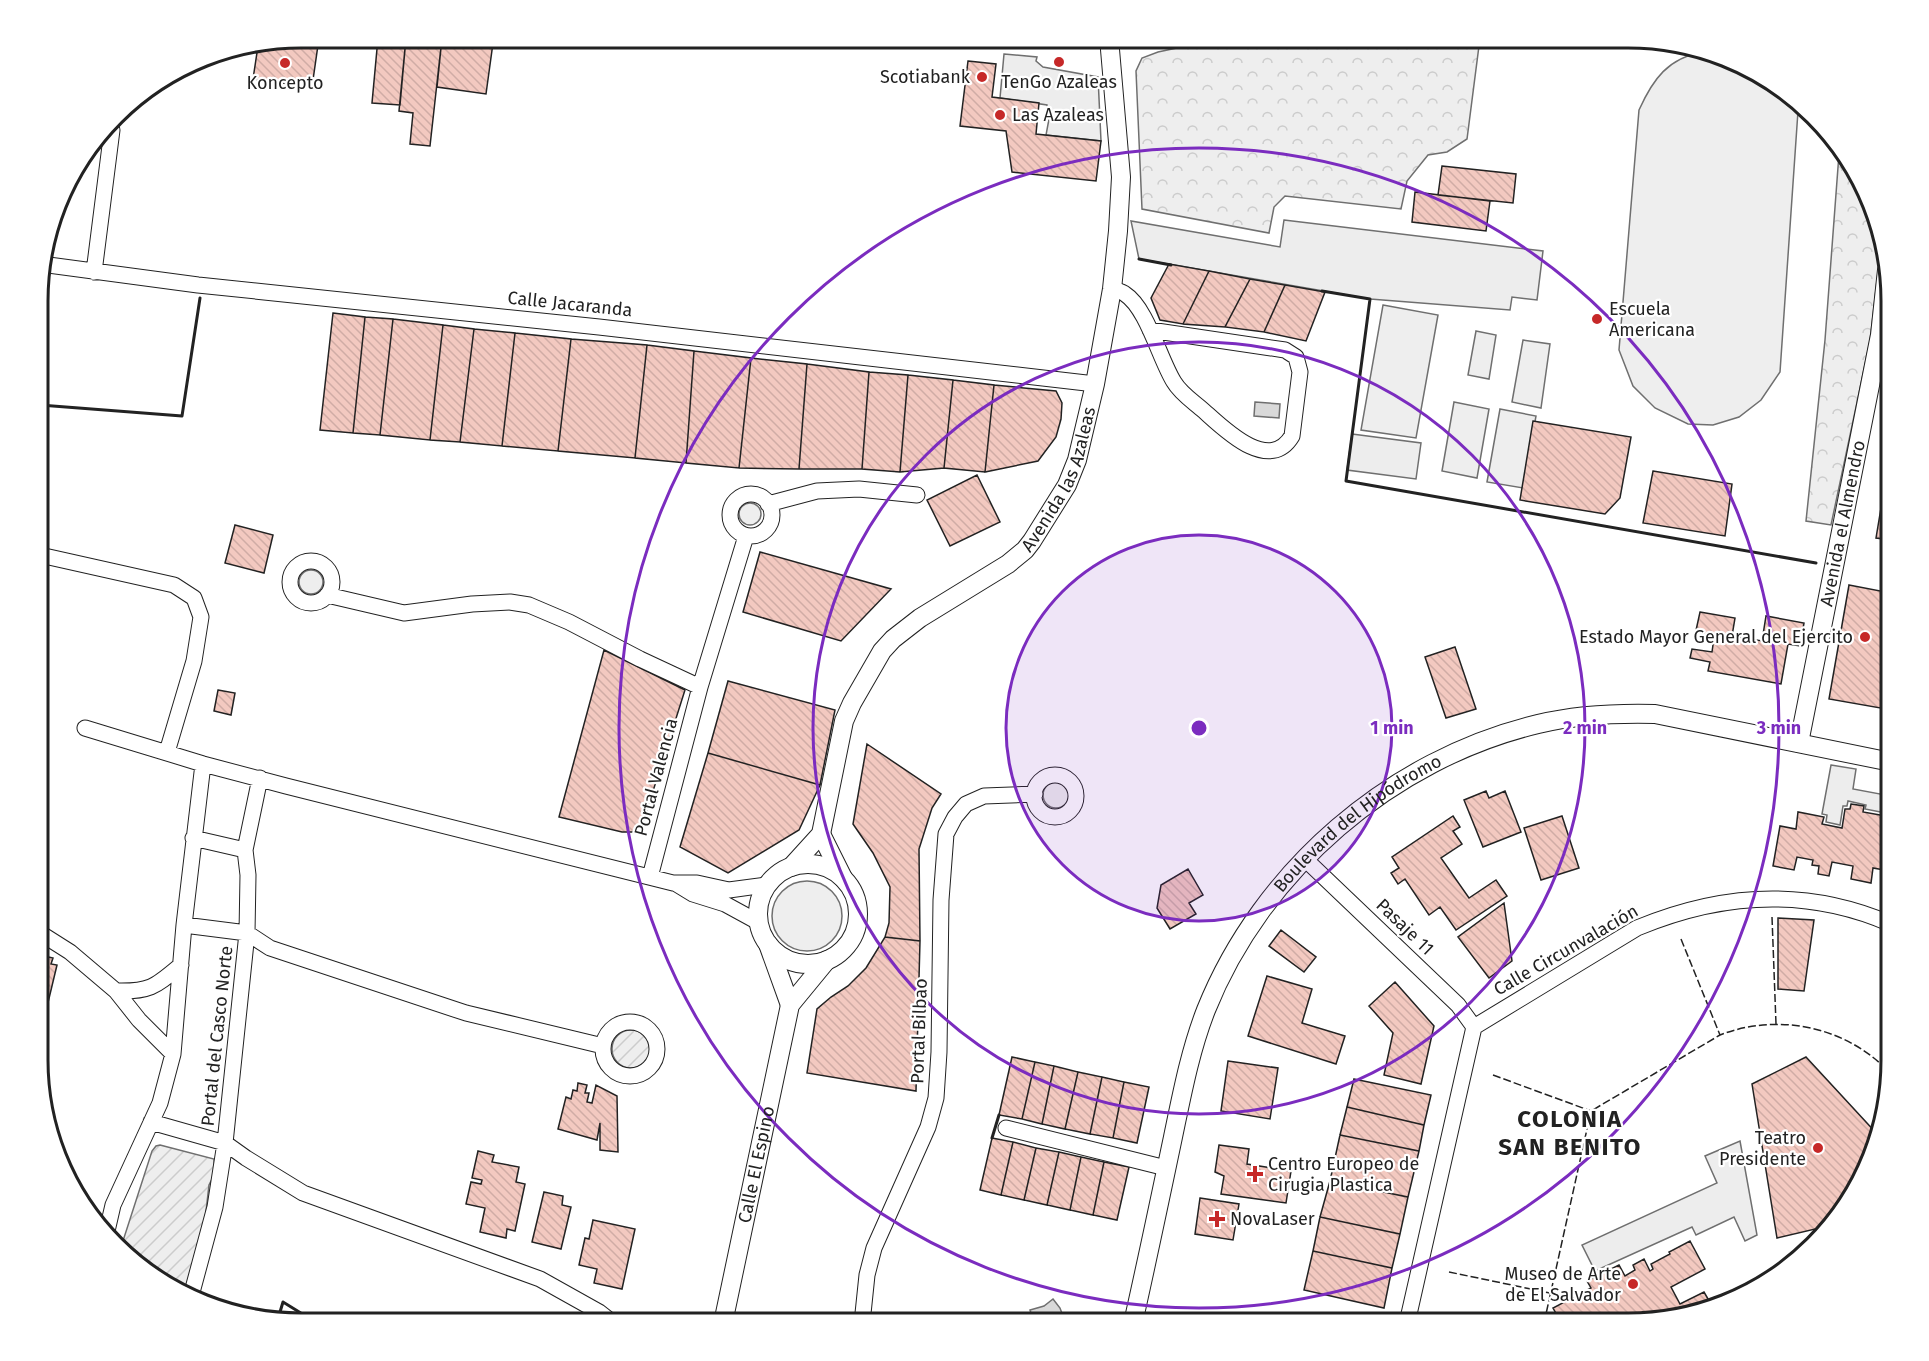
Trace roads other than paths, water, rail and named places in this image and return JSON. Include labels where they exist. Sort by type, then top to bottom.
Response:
[{"type":"street","name":"Avenida las Azaleas","points":[[821,834],[844,721],[874,663],[893,639],[920,618],[1008,564],[1025,550],[1067,485],[1077,460],[1095,384],[1112,289],[1121,177],[1110,48]]},
{"type":"street","points":[[94,272],[112,133]]},
{"type":"street","name":"Calle Jacaranda","points":[[50,265],[198,285],[599,327],[1095,384]]},
{"type":"street","points":[[1112,289],[1125,294],[1141,313],[1174,383],[1235,438],[1252,448],[1268,450],[1283,448],[1292,436],[1300,372],[1296,357],[1285,350],[1150,330]]},
{"type":"street","name":"Avenida el Almendro","points":[[1799,743],[1881,326]]},
{"type":"street","points":[[768,504],[817,491],[859,489],[917,495]]},
{"type":"street","points":[[753,494],[760,496],[768,504],[772,512],[770,526],[760,535],[739,534],[730,522],[729,515],[734,502],[739,497],[753,494]]},
{"type":"street","name":"Portal Valencia","points":[[650,877],[700,687],[746,536]]},
{"type":"street","points":[[48,557],[174,585],[194,598],[201,617],[194,661],[167,752]]},
{"type":"street","points":[[327,596],[404,612],[472,604],[510,602],[529,605],[569,622],[700,687]]},
{"type":"street","name":"Boulevard del Hipódromo","points":[[1135,1313],[1194,1045],[1210,1002],[1223,974],[1253,923],[1288,876],[1356,813],[1402,781],[1476,745],[1536,725],[1623,713],[1655,714],[1881,760]]},
{"type":"street","points":[[85,728],[203,764],[673,883],[693,894],[726,904],[758,922]]},
{"type":"street","points":[[109,1224],[113,1205],[160,1103],[173,1054],[193,838],[203,764]]},
{"type":"street","name":"Portal del Casco Norte","points":[[193,1289],[215,1207],[225,1143],[247,933],[248,875],[245,850],[260,778]]},
{"type":"street","name":"Portal Bilbao","points":[[863,1313],[865,1284],[874,1248],[928,1127],[936,1098],[939,1052],[941,900],[946,834],[955,817],[966,804],[984,796],[1035,794]]},
{"type":"street","points":[[768,944],[778,954],[798,963],[813,963],[827,960],[845,946],[856,927],[857,905],[852,891],[843,879],[821,834],[791,867]]},
{"type":"street","points":[[193,838],[245,850]]},
{"type":"street","name":"Pasaje 11","points":[[1305,859],[1458,1005],[1474,1027]]},
{"type":"street","points":[[790,1005],[758,922],[758,907],[766,885],[777,874],[791,867],[815,864],[830,869],[843,879]]},
{"type":"street","points":[[673,883],[697,883],[729,890],[766,885]]},
{"type":"street","name":"Calle Circunvalación","points":[[1474,1027],[1637,928],[1666,916],[1725,901],[1753,898],[1804,900],[1835,905],[1881,920]]},
{"type":"street","points":[[184,925],[247,933],[270,948],[466,1013],[603,1046]]},
{"type":"street","points":[[48,938],[70,952],[116,991],[139,1020],[173,1054]]},
{"type":"street","name":"Calle El Espino","points":[[725,1313],[790,1005],[827,960]]},
{"type":"street","points":[[116,991],[139,992],[155,986],[181,965]]},
{"type":"street","points":[[1409,1313],[1474,1027]]},
{"type":"street","points":[[151,1122],[225,1143],[303,1193],[540,1279],[600,1313]]},
{"type":"street","points":[[1006,1128],[1166,1168]]},
{"type":"place","name":"TenGo Azaleas","points":[[1059,62]]},
{"type":"place","name":"Koncepto","points":[[285,63]]},
{"type":"place","name":"Scotiabank","points":[[982,77]]},
{"type":"place","name":"Las Azaleas","points":[[1000,115]]},
{"type":"place","name":"Escuela Americana","points":[[1597,319]]},
{"type":"place","name":"Estado Mayor General del Ejercito","points":[[1865,637]]},
{"type":"place","name":"Teatro Presidente","points":[[1818,1148]]},
{"type":"place","name":"Centro Europeo de Cirugia Plastica","points":[[1255,1174]]},
{"type":"place","name":"NovaLaser","points":[[1217,1219]]},
{"type":"place","name":"Museo de Arte de El Salvador","points":[[1633,1284]]},
{"type":"district","name":"COLONIA SAN BENITO","points":[[1570,1133]]}]
